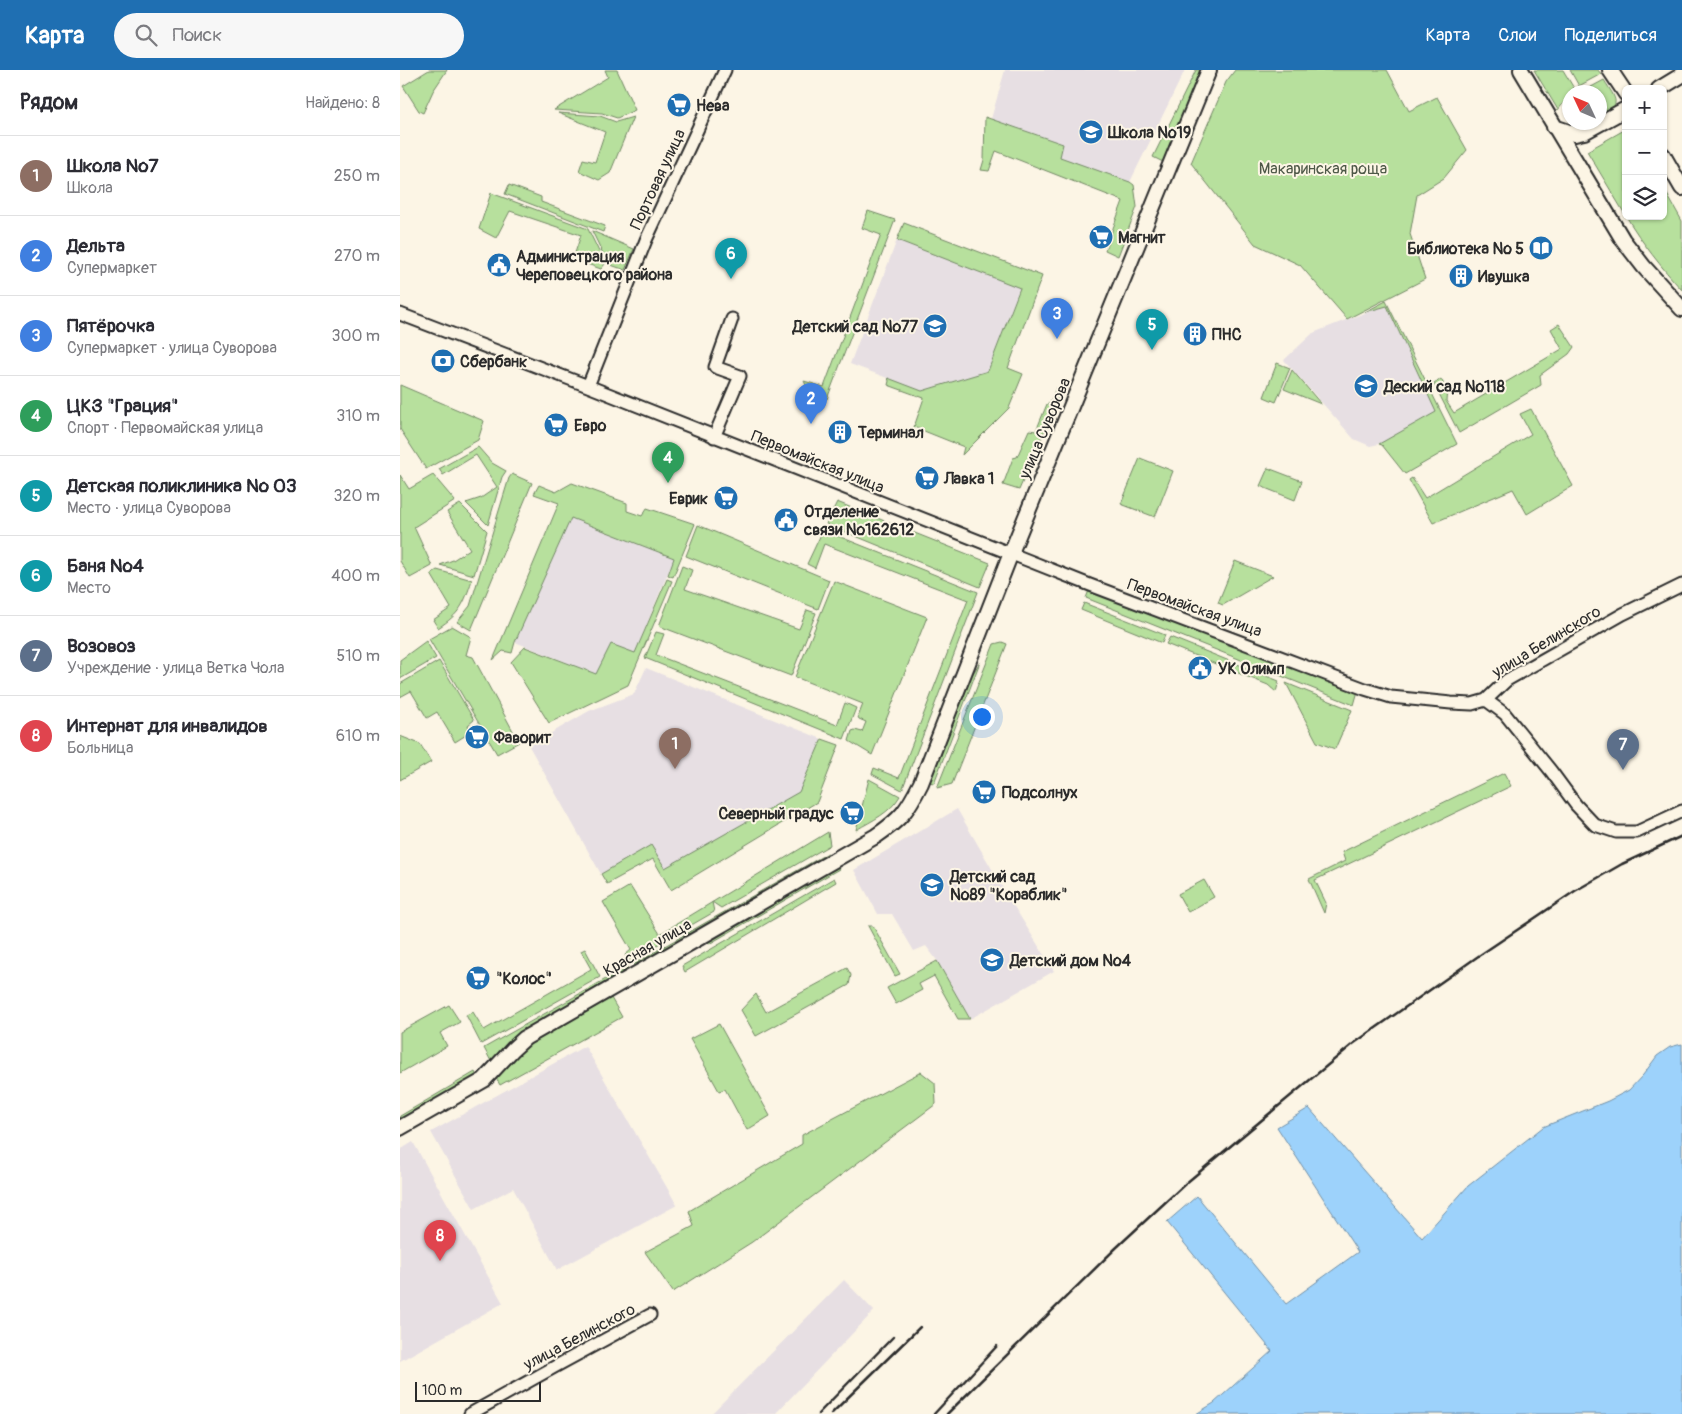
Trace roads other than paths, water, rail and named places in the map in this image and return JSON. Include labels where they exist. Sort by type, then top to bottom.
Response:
[{"type":"main road","name":"улица Суворова","points":[[912,799],[921,783],[1010,554],[1209,70]]},
{"type":"main road","points":[[1521,70],[1623,240],[1644,267],[1682,309]]},
{"type":"main road","points":[[1610,70],[1622,88]]},
{"type":"main road","points":[[1666,85],[1682,75]]},
{"type":"main road","points":[[1554,127],[1575,134],[1584,132],[1622,111]]},
{"type":"main road","points":[[1667,163],[1682,188]]},
{"type":"main road","name":"Красная улица","points":[[400,1128],[484,1080],[524,1038],[876,836],[900,818],[912,799]]},
{"type":"street","name":"Портовая улица","points":[[588,386],[646,240],[725,70]]},
{"type":"street","name":"Первомайская улица","points":[[400,314],[588,386],[1010,554],[1364,689]]},
{"type":"street","points":[[714,437],[740,376],[715,367],[732,319]]},
{"type":"street","name":"улица Белинского","points":[[1364,689],[1391,697],[1451,703],[1472,704],[1486,700],[1507,680],[1623,614],[1682,584]]},
{"type":"street","points":[[1486,700],[1505,714],[1576,805],[1595,825],[1616,832],[1637,832],[1682,811]]},
{"type":"street","name":"улица Белинского","points":[[470,1414],[650,1315]]},
{"type":"water","points":[[1682,1044],[1682,1414],[1196,1414],[1214,1403],[1272,1351],[1167,1222],[1197,1196],[1286,1304],[1358,1252],[1277,1127],[1309,1108],[1422,1238],[1468,1186],[1543,1127],[1608,1101],[1629,1090],[1657,1056],[1670,1047]]},
{"type":"railway","points":[[947,1414],[1116,1248],[1185,1184],[1353,1044],[1575,891],[1622,864],[1682,836]]},
{"type":"railway","points":[[831,1414],[920,1327]]},
{"type":"railway","points":[[818,1414],[893,1337]]},
{"type":"railway","points":[[934,1414],[997,1346]]},
{"type":"place","name":"Нева","points":[[679,105]]},
{"type":"place","name":"Школа №19","points":[[1091,132]]},
{"type":"place","name":"Магнит","points":[[1101,237]]},
{"type":"place","name":"Библиотека № 5","points":[[1541,248]]},
{"type":"place","name":"Администрация Череповецкого района","points":[[499,265]]},
{"type":"place","name":"Ивушка","points":[[1461,276]]},
{"type":"place","name":"Баня №4","points":[[731,279]]},
{"type":"place","name":"Детский сад №77","points":[[935,326]]},
{"type":"place","name":"ПНС","points":[[1195,334]]},
{"type":"place","name":"Пятёрочка","points":[[1057,339]]},
{"type":"place","name":"Детская поликлиника № 03","points":[[1152,350]]},
{"type":"place","name":"Сбербанк","points":[[443,361]]},
{"type":"place","name":"Деский сад №118","points":[[1366,386]]},
{"type":"place","name":"Дельта","points":[[811,424]]},
{"type":"place","name":"Евро","points":[[556,425]]},
{"type":"place","name":"Терминал","points":[[840,432]]},
{"type":"place","name":"Лавка 1","points":[[927,478]]},
{"type":"place","name":"ЦКЗ \"Грация\"","points":[[668,483]]},
{"type":"place","name":"Еврик","points":[[726,498]]},
{"type":"place","name":"Отделение связи №162612","points":[[786,520]]},
{"type":"place","name":"УК Олимп","points":[[1200,668]]},
{"type":"place","name":"Фаворит","points":[[477,737]]},
{"type":"place","name":"Школа №7","points":[[675,769]]},
{"type":"place","name":"Возовоз","points":[[1623,770]]},
{"type":"place","name":"Подсолнух","points":[[984,792]]},
{"type":"place","name":"Северный градус","points":[[852,813]]},
{"type":"place","name":"Детский сад №89 \"Кораблик\"","points":[[932,885]]},
{"type":"place","name":"Детский дом №4","points":[[992,960]]},
{"type":"place","name":"\"Колос\"","points":[[478,978]]},
{"type":"place","name":"Интернат для инвалидов","points":[[440,1261]]},
{"type":"park label","name":"Макаринская роща","points":[[1323,168]]}]
